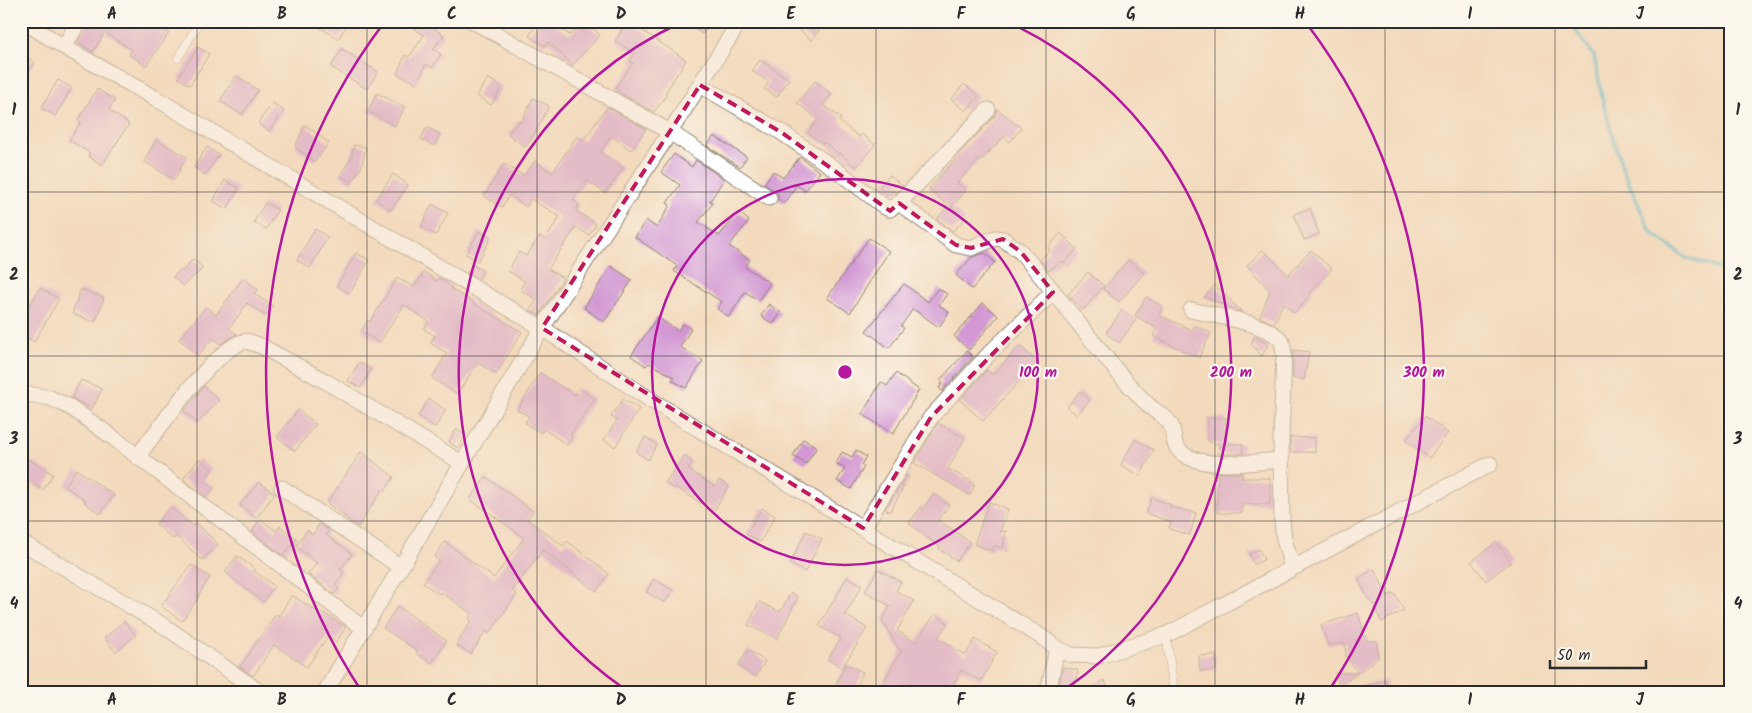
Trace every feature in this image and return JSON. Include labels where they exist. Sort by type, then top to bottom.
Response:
[{"type":"street","points":[[21,25],[23,21],[64,48],[157,95],[542,328],[649,399],[1070,655],[1099,656],[1166,635],[1490,464]]},
{"type":"street","points":[[64,48],[79,21]]},
{"type":"street","points":[[473,21],[670,132],[769,198]]},
{"type":"street","points":[[325,692],[542,328],[740,21]]},
{"type":"street","points":[[700,85],[781,132],[890,209],[899,203],[988,110]]},
{"type":"street","points":[[899,203],[956,246],[971,248],[995,238],[1003,239],[1021,252],[1141,398],[1168,420],[1176,447],[1183,454],[1199,461],[1222,463],[1281,460]]},
{"type":"street","points":[[863,528],[931,417],[990,353],[1053,292]]},
{"type":"street","points":[[1191,310],[1258,326],[1274,334],[1282,342],[1282,520],[1284,539],[1292,568]]},
{"type":"street","points":[[137,457],[188,390],[210,366],[228,350],[239,343],[247,341],[261,346],[325,381],[462,463]]},
{"type":"street","points":[[21,396],[27,394],[50,398],[70,407],[363,628]]},
{"type":"street","points":[[282,488],[401,567]]},
{"type":"street","points":[[21,542],[164,626],[260,692]]},
{"type":"street","points":[[1048,692],[1057,648]]},
{"type":"lane","points":[[178,58],[200,21]]},
{"type":"lane","points":[[1166,635],[1174,692]]},
{"type":"highlighted area","points":[[700,85],[781,132],[890,211],[899,203],[956,245],[971,248],[1003,239],[1021,252],[1053,292],[931,417],[863,528],[542,328]]},
{"type":"building","points":[[88,21],[96,21],[107,29],[93,52],[78,42]]},
{"type":"building","points":[[115,21],[132,21],[146,30],[153,21],[169,33],[146,66],[129,54],[132,50],[107,34]]},
{"type":"building","points":[[325,21],[342,21],[347,25],[338,39],[321,28]]},
{"type":"building","points":[[402,21],[433,21],[430,25],[444,35],[433,49],[441,54],[432,68],[426,64],[417,83],[397,74],[405,55],[409,57],[424,35]]},
{"type":"building","points":[[539,21],[547,21],[570,35],[584,21],[600,35],[573,65],[548,42],[545,46],[529,36]]},
{"type":"building","points":[[628,21],[686,60],[665,93],[667,95],[654,112],[618,92],[615,88],[633,63],[630,61],[635,53],[615,41]]},
{"type":"building","points":[[685,21],[712,21],[702,34]]},
{"type":"building","points":[[789,21],[812,21],[821,28],[811,40]]},
{"type":"building","points":[[198,47],[209,54],[190,85],[178,78]]},
{"type":"building","points":[[342,49],[378,72],[367,89],[331,67]]},
{"type":"building","points":[[21,52],[35,63],[21,81]]},
{"type":"building","points":[[760,60],[789,79],[777,97],[764,89],[769,82],[752,71]]},
{"type":"building","points":[[236,76],[258,90],[242,115],[220,101]]},
{"type":"building","points":[[488,78],[502,87],[491,105],[477,96]]},
{"type":"building","points":[[58,80],[72,88],[55,116],[41,108]]},
{"type":"building","points":[[815,81],[832,94],[823,105],[841,118],[839,121],[859,137],[862,134],[875,145],[856,167],[840,153],[808,133],[818,119],[797,103]]},
{"type":"building","points":[[964,84],[979,96],[966,111],[951,99]]},
{"type":"building","points":[[97,89],[115,100],[109,110],[129,124],[102,165],[88,156],[90,153],[69,140],[81,122],[78,120]]},
{"type":"building","points":[[377,93],[405,107],[395,126],[368,111]]},
{"type":"building","points":[[533,98],[549,106],[534,135],[525,147],[508,134],[519,120],[521,122]]},
{"type":"building","points":[[273,103],[284,111],[269,131],[259,124],[259,121]]},
{"type":"building","points":[[607,107],[646,129],[631,150],[611,136],[600,152],[623,168],[605,193],[586,180],[573,200],[579,205],[576,211],[596,224],[589,235],[576,227],[548,269],[563,278],[539,315],[530,310],[537,300],[520,290],[525,281],[508,271],[519,252],[526,256],[540,236],[545,240],[560,217],[531,199],[526,207],[509,195],[502,207],[484,196],[504,164],[524,176],[535,161],[552,173],[577,136],[583,141]]},
{"type":"building","points":[[997,109],[1021,128],[1010,142],[1004,137],[957,183],[966,191],[951,207],[965,219],[953,231],[937,219],[948,206],[929,188],[995,116]]},
{"type":"building","points":[[305,125],[329,143],[315,162],[295,147]]},
{"type":"building","points":[[427,127],[440,134],[434,146],[421,139]]},
{"type":"building","points":[[714,136],[747,157],[740,167],[707,146]]},
{"type":"building","points":[[156,140],[187,157],[174,180],[144,161]]},
{"type":"building","points":[[354,145],[366,147],[361,168],[351,183],[340,175],[351,158]]},
{"type":"building","points":[[207,147],[219,155],[205,175],[194,167]]},
{"type":"building","points":[[674,154],[692,167],[696,160],[724,179],[710,201],[713,203],[698,222],[719,236],[739,212],[749,221],[729,246],[750,260],[745,267],[770,283],[759,300],[745,292],[729,317],[717,309],[722,302],[674,271],[677,266],[635,237],[646,220],[657,228],[670,205],[667,203],[680,185],[661,172]]},
{"type":"building","points":[[800,157],[820,172],[805,191],[797,185],[784,203],[778,199],[778,194],[775,191],[764,184],[773,171],[783,178]]},
{"type":"building","points":[[393,174],[408,185],[391,210],[376,200]]},
{"type":"building","points":[[890,175],[903,186],[896,193],[893,191],[889,196],[879,188]]},
{"type":"building","points":[[225,180],[239,188],[227,209],[213,201]]},
{"type":"building","points":[[265,203],[278,210],[266,229],[254,222]]},
{"type":"building","points":[[432,204],[448,213],[436,235],[421,227]]},
{"type":"building","points":[[1310,208],[1319,234],[1304,240],[1294,214]]},
{"type":"building","points":[[315,229],[328,237],[310,268],[297,260]]},
{"type":"building","points":[[479,231],[491,238],[478,261],[466,254]]},
{"type":"building","points":[[1061,233],[1077,249],[1064,263],[1061,261],[1049,271],[1040,260],[1050,250],[1048,247]]},
{"type":"building","points":[[869,238],[889,251],[850,313],[827,298]]},
{"type":"building","points":[[1263,250],[1288,275],[1311,250],[1332,269],[1309,294],[1311,296],[1294,313],[1283,303],[1274,324],[1260,317],[1270,291],[1247,265]]},
{"type":"building","points":[[356,253],[369,260],[350,293],[337,286]]},
{"type":"building","points":[[985,253],[995,262],[972,289],[956,275],[972,257]]},
{"type":"building","points":[[193,259],[203,268],[183,286],[173,277],[180,270],[182,272]]},
{"type":"building","points":[[1128,260],[1144,273],[1119,302],[1103,289]]},
{"type":"building","points":[[472,264],[483,271],[479,279],[467,273]]},
{"type":"building","points":[[611,266],[632,280],[604,322],[584,308]]},
{"type":"building","points":[[424,272],[437,281],[439,278],[452,287],[451,289],[472,303],[522,332],[496,374],[478,363],[457,394],[432,378],[447,353],[430,343],[435,336],[424,329],[428,321],[404,305],[379,343],[361,331],[368,320],[370,322],[397,278],[414,287]]},
{"type":"building","points":[[1088,272],[1104,286],[1083,310],[1068,295]]},
{"type":"building","points":[[243,278],[258,289],[254,294],[273,306],[266,316],[247,303],[229,329],[237,334],[221,344],[213,338],[199,355],[179,339],[206,307],[216,315]]},
{"type":"building","points":[[904,284],[928,302],[938,288],[947,294],[939,305],[949,312],[939,327],[913,309],[901,326],[904,328],[889,348],[866,331]]},
{"type":"building","points":[[1215,285],[1242,312],[1204,297]]},
{"type":"building","points":[[40,288],[59,299],[34,342],[21,334],[21,319]]},
{"type":"building","points":[[81,289],[104,298],[95,322],[73,314]]},
{"type":"building","points":[[1146,297],[1163,307],[1159,315],[1192,330],[1194,325],[1211,333],[1199,358],[1153,336],[1157,328],[1135,316]]},
{"type":"building","points":[[983,303],[998,316],[969,350],[954,336]]},
{"type":"building","points":[[769,304],[781,313],[773,324],[761,316]]},
{"type":"building","points":[[1122,310],[1136,320],[1119,343],[1106,333]]},
{"type":"building","points":[[657,317],[678,331],[682,324],[691,329],[680,347],[703,361],[686,388],[672,380],[674,377],[649,363],[646,366],[631,356]]},
{"type":"building","points":[[1254,337],[1268,344],[1262,356],[1251,344]]},
{"type":"building","points":[[1020,346],[1037,362],[983,421],[960,400],[987,370],[993,375]]},
{"type":"building","points":[[1293,350],[1309,352],[1304,380],[1293,378]]},
{"type":"building","points":[[967,351],[973,357],[942,391],[939,388],[943,382],[940,380]]},
{"type":"building","points":[[359,362],[371,369],[361,388],[348,381]]},
{"type":"building","points":[[540,373],[575,395],[579,388],[595,399],[570,435],[572,436],[567,445],[544,429],[541,433],[525,423],[529,416],[517,410]]},
{"type":"building","points":[[896,373],[919,390],[893,434],[862,414],[881,382],[887,386]]},
{"type":"building","points":[[81,380],[102,389],[92,409],[72,398]]},
{"type":"building","points":[[204,386],[219,400],[198,423],[184,411]]},
{"type":"building","points":[[1080,391],[1090,400],[1077,415],[1067,407]]},
{"type":"building","points":[[429,399],[446,410],[435,427],[418,416]]},
{"type":"building","points":[[623,399],[639,409],[615,447],[604,440],[617,420],[611,417]]},
{"type":"building","points":[[298,410],[316,424],[295,451],[277,437]]},
{"type":"building","points":[[1425,416],[1448,433],[1429,458],[1406,440]]},
{"type":"building","points":[[1208,418],[1226,418],[1225,444],[1243,444],[1243,454],[1218,454],[1219,444],[1207,440]]},
{"type":"building","points":[[938,423],[965,438],[948,469],[974,483],[970,495],[914,463]]},
{"type":"building","points":[[456,430],[466,435],[458,448],[449,442]]},
{"type":"building","points":[[645,437],[657,444],[648,460],[636,452]]},
{"type":"building","points":[[1290,437],[1315,438],[1315,452],[1291,452]]},
{"type":"building","points":[[803,439],[817,447],[806,464],[793,456]]},
{"type":"building","points":[[1135,439],[1154,450],[1140,476],[1121,465]]},
{"type":"building","points":[[856,450],[866,457],[861,465],[864,467],[851,489],[837,481],[845,468],[836,463],[842,452],[852,457]]},
{"type":"building","points":[[361,452],[394,477],[384,492],[382,490],[358,527],[327,503]]},
{"type":"building","points":[[21,455],[53,474],[43,490],[21,477]]},
{"type":"building","points":[[684,456],[692,462],[688,469],[715,487],[719,480],[729,486],[714,511],[665,483]]},
{"type":"building","points":[[199,459],[212,470],[204,480],[214,488],[206,497],[183,479]]},
{"type":"building","points":[[76,469],[114,495],[100,514],[65,486]]},
{"type":"building","points":[[1218,473],[1242,473],[1242,478],[1270,478],[1270,504],[1242,504],[1242,513],[1217,513]]},
{"type":"building","points":[[907,475],[909,477],[890,512],[885,509]]},
{"type":"building","points":[[486,477],[533,511],[527,519],[563,546],[567,541],[609,574],[596,591],[543,550],[512,591],[517,594],[489,634],[486,631],[471,654],[456,645],[471,621],[469,619],[472,614],[441,592],[439,594],[423,583],[439,561],[434,557],[445,542],[494,578],[524,538],[470,499]]},
{"type":"building","points":[[259,482],[275,494],[256,518],[240,505]]},
{"type":"building","points":[[933,494],[949,505],[938,520],[970,542],[957,561],[939,549],[940,547],[909,523],[921,507],[923,509]]},
{"type":"building","points":[[1152,498],[1171,505],[1170,507],[1196,513],[1190,535],[1169,529],[1171,522],[1146,513]]},
{"type":"building","points":[[989,502],[1008,509],[1000,532],[1006,531],[1003,548],[994,546],[992,551],[974,544]]},
{"type":"building","points":[[170,507],[193,526],[196,523],[218,544],[202,560],[176,536],[173,539],[156,524]]},
{"type":"building","points":[[762,508],[775,516],[760,542],[746,534]]},
{"type":"building","points":[[261,519],[276,531],[280,526],[297,539],[283,556],[252,531]]},
{"type":"building","points":[[319,524],[329,530],[326,535],[352,554],[340,570],[344,572],[335,585],[339,588],[334,594],[308,574],[317,563],[296,546],[307,530],[313,535]]},
{"type":"building","points":[[806,531],[822,539],[805,572],[790,564]]},
{"type":"building","points":[[1496,542],[1511,562],[1486,581],[1471,562]]},
{"type":"building","points":[[1259,549],[1264,560],[1254,564],[1249,554]]},
{"type":"building","points":[[237,556],[274,586],[263,602],[225,572]]},
{"type":"building","points":[[191,565],[210,577],[182,621],[161,606]]},
{"type":"building","points":[[878,569],[901,582],[896,591],[914,601],[897,631],[916,642],[935,614],[948,623],[938,638],[966,655],[975,639],[997,652],[981,681],[961,670],[949,692],[880,692],[886,677],[902,650],[898,648],[882,620],[890,606],[865,591]]},
{"type":"building","points":[[1374,569],[1388,596],[1394,593],[1404,610],[1382,622],[1374,608],[1376,607],[1369,600],[1358,579]]},
{"type":"building","points":[[847,577],[862,585],[845,615],[867,628],[842,668],[828,659],[841,638],[819,626]]},
{"type":"building","points":[[654,579],[673,590],[665,603],[646,592]]},
{"type":"building","points":[[791,593],[798,597],[777,639],[748,625],[759,602],[780,612]]},
{"type":"building","points":[[292,595],[321,614],[322,612],[346,627],[336,642],[328,636],[307,667],[274,645],[253,676],[240,667],[276,614],[279,616]]},
{"type":"building","points":[[398,606],[446,641],[432,663],[416,653],[418,651],[383,628]]},
{"type":"building","points":[[1358,613],[1367,641],[1377,641],[1378,658],[1358,673],[1346,657],[1345,643],[1328,645],[1321,625]]},
{"type":"building","points":[[124,621],[136,635],[116,652],[104,638]]},
{"type":"building","points":[[748,650],[765,661],[756,677],[738,666]]},
{"type":"building","points":[[1216,655],[1216,670],[1200,671],[1199,656]]},
{"type":"building","points":[[846,664],[863,672],[854,692],[836,684]]},
{"type":"building","points":[[1063,667],[1078,670],[1074,692],[1058,690]]},
{"type":"building","points":[[1335,673],[1358,673],[1340,686]]},
{"type":"building","points":[[1104,680],[1110,692],[1083,692]]},
{"type":"building","points":[[1386,680],[1389,692],[1354,692],[1353,688]]},
{"type":"waterway","points":[[1569,21],[1594,56],[1604,106],[1623,170],[1651,232],[1686,258],[1731,272]]}]
